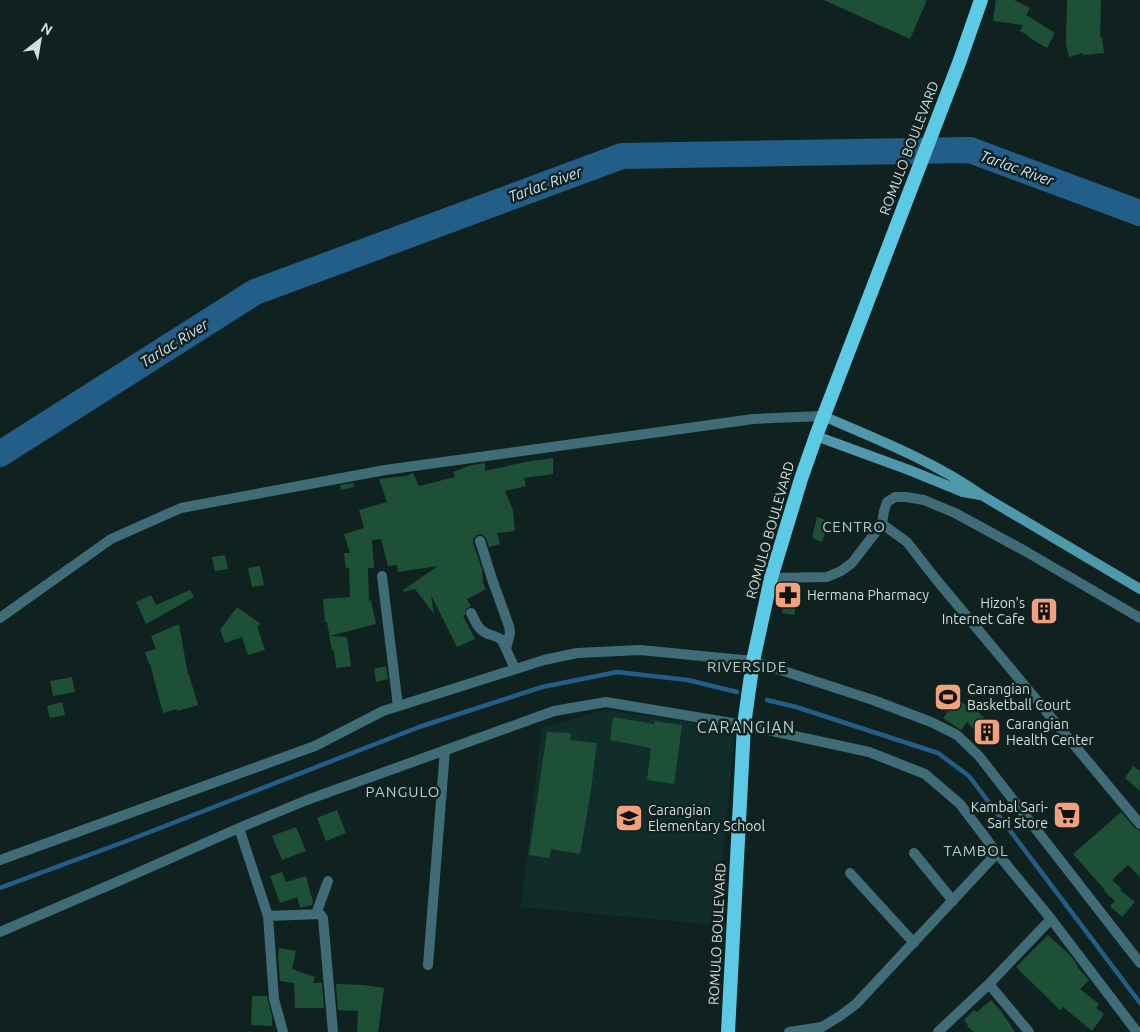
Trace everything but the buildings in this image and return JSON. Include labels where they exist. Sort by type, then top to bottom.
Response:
[{"type":"highway","name":"ROMULO BOULEVARD","points":[[728,1032],[744,725],[753,661],[771,578],[801,478],[823,416],[959,63],[977,2]]},
{"type":"main road","points":[[823,416],[930,463],[1140,589]]},
{"type":"main road","points":[[816,436],[963,492],[983,496]]},
{"type":"street","points":[[0,618],[111,539],[181,508],[385,470],[753,419],[823,416]]},
{"type":"street","points":[[771,578],[827,576],[841,571],[852,563],[882,524],[887,502],[895,497],[906,497],[924,500],[964,518],[1140,618]]},
{"type":"street","points":[[882,524],[907,542],[1140,824]]},
{"type":"street","points":[[480,541],[509,626],[510,632],[506,649]]},
{"type":"street","points":[[382,576],[398,706]]},
{"type":"street","points":[[471,613],[477,626],[486,633],[499,637],[502,640],[515,669]]},
{"type":"street","points":[[0,860],[315,746],[383,711],[398,706],[544,660],[577,653],[640,650],[753,661],[873,700],[931,722],[957,735],[979,756],[1140,963]]},
{"type":"street","points":[[0,932],[307,800],[554,711],[606,702],[744,725],[869,752],[925,774],[960,804],[997,853],[1051,918],[1137,1032]]},
{"type":"street","points":[[428,965],[445,750]]},
{"type":"street","points":[[239,828],[268,916],[274,999],[283,1032]]},
{"type":"street","points":[[914,853],[953,901]]},
{"type":"street","points":[[789,1032],[822,1027],[856,1004],[997,853]]},
{"type":"street","points":[[850,872],[914,943]]},
{"type":"street","points":[[316,914],[328,881]]},
{"type":"street","points":[[268,916],[320,914],[324,918],[333,1032]]},
{"type":"street","points":[[945,1030],[1051,918]]},
{"type":"street","points":[[989,984],[1029,1032]]},
{"type":"shaded area","name":"Carangian Elementary School","points":[[604,710],[735,728],[716,925],[521,907],[542,728]]},
{"type":"green space","name":"Carangian Basketball Court","points":[[950,682],[962,690],[946,712],[934,703]]},
{"type":"waterway","name":"Tarlac River","points":[[0,454],[255,292],[622,156],[970,150],[1140,213]]},
{"type":"waterway","points":[[0,888],[124,842],[419,727],[542,687],[617,672],[688,680],[737,692]]},
{"type":"waterway","points":[[767,700],[796,707],[938,753],[969,776],[1140,1003]]},
{"type":"place","name":"Hermana Pharmacy","points":[[788,595]]},
{"type":"place","name":"Hizon's Internet Cafe","points":[[1044,611]]},
{"type":"place","name":"Carangian Basketball Court","points":[[948,697]]},
{"type":"place","name":"Carangian Health Center","points":[[987,732]]},
{"type":"place","name":"Kambal Sari- Sari Store","points":[[1067,815]]},
{"type":"place","name":"Carangian Elementary School","points":[[629,818]]},
{"type":"district","name":"CENTRO","points":[[854,526]]},
{"type":"district","name":"RIVERSIDE","points":[[747,666]]},
{"type":"district","name":"CARANGIAN","points":[[746,727]]},
{"type":"district","name":"PANGULO","points":[[403,791]]},
{"type":"district","name":"TAMBOL","points":[[976,850]]}]
